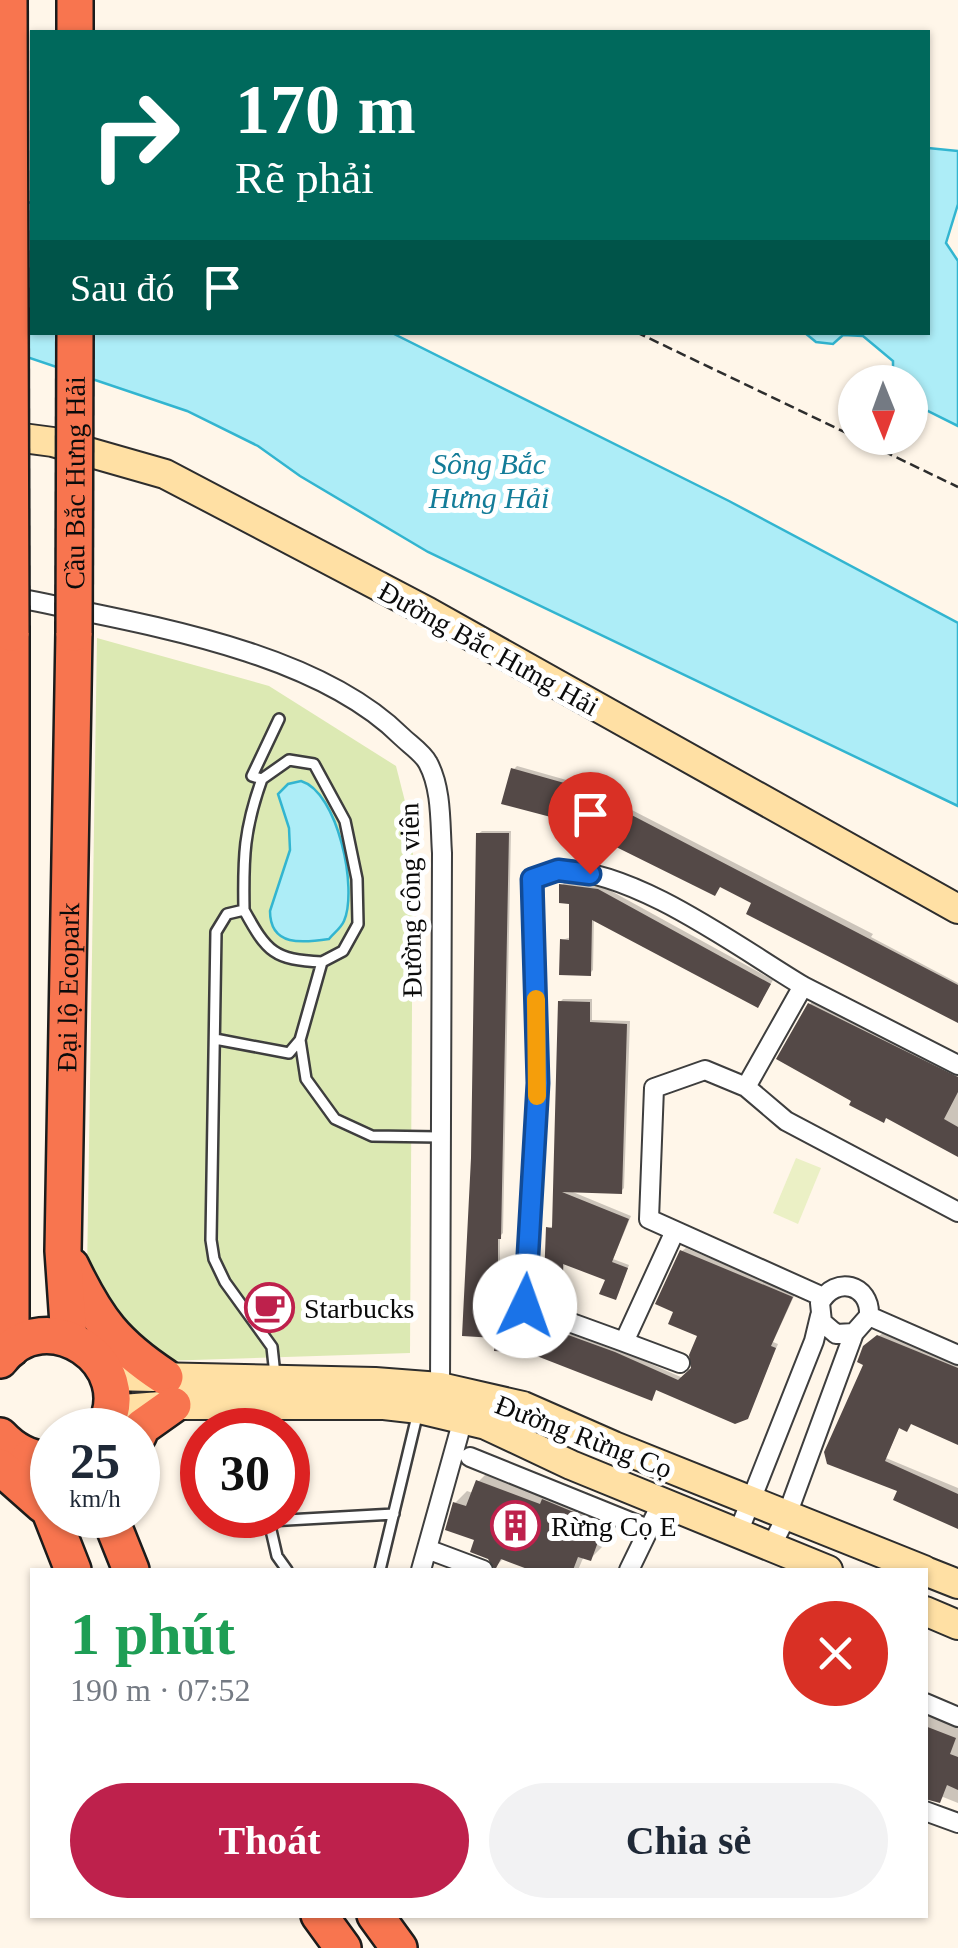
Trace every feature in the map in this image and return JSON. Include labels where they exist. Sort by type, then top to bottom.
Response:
[{"type":"highway","name":"Đại lộ Ecopark","points":[[5,1354],[11,633],[9,0]]},
{"type":"highway","points":[[75,0],[75,30]]},
{"type":"highway","name":"Cầu Bắc Hưng Hải","points":[[74,335],[74,633]]},
{"type":"highway","name":"Đại lộ Ecopark","points":[[69,1339],[64,1251],[74,633]]},
{"type":"highway","points":[[64,1251],[89,1304],[129,1353],[169,1391],[156,1408]]},
{"type":"highway","points":[[5,1354],[24,1340],[44,1335],[69,1339],[86,1347],[102,1362],[107,1405]]},
{"type":"highway","points":[[0,1436],[27,1461],[72,1568]]},
{"type":"highway","points":[[120,1538],[130,1568]]},
{"type":"highway","points":[[320,1918],[343,1948]]},
{"type":"highway","points":[[377,1918],[400,1948]]},
{"type":"street","name":"Đường Bắc Hưng Hải","points":[[0,435],[53,442],[166,474],[428,612],[958,909]]},
{"type":"street","name":"Đường công viên","points":[[0,594],[215,640],[328,685],[385,720],[428,762],[439,803],[442,852],[440,1387]]},
{"type":"street","points":[[680,1363],[525,1306],[538,1083],[532,879],[558,870],[590,874],[650,895],[803,986],[958,1065]]},
{"type":"street","points":[[746,1087],[803,986]]},
{"type":"street","points":[[823,1297],[649,1219],[654,1088],[705,1070],[746,1087],[786,1120],[958,1212]]},
{"type":"street","points":[[624,1342],[674,1231]]},
{"type":"street","points":[[738,1533],[814,1341],[823,1297],[834,1287],[854,1287],[868,1302],[869,1316],[854,1333],[772,1547]]},
{"type":"street","points":[[820,1316],[836,1334],[854,1333]]},
{"type":"street","points":[[869,1316],[958,1355]]},
{"type":"street","name":"Đường Rừng Cọ","points":[[107,1405],[169,1391],[275,1380],[440,1387],[486,1425],[571,1465],[823,1568]]},
{"type":"street","points":[[419,1409],[440,1387]]},
{"type":"street","name":"Đường Rừng Cọ","points":[[169,1391],[419,1409],[523,1406],[919,1568]]},
{"type":"street","points":[[422,1568],[466,1407]]},
{"type":"street","points":[[470,1457],[648,1529]]},
{"type":"street","points":[[629,1568],[662,1502]]},
{"type":"street","points":[[427,1548],[477,1568]]},
{"type":"street","name":"Đường Rừng Cọ","points":[[928,1572],[958,1584]]},
{"type":"street","points":[[928,1612],[958,1625]]},
{"type":"street","points":[[928,1705],[958,1717]]},
{"type":"street","points":[[928,1812],[958,1823]]},
{"type":"lane","points":[[262,779],[252,776],[279,720]]},
{"type":"lane","points":[[289,760],[314,764],[345,822],[357,879],[358,924],[343,952],[322,962],[289,960],[275,951],[262,942],[244,910],[242,858],[247,821],[262,779],[289,760]]},
{"type":"lane","points":[[244,910],[227,914],[216,932],[212,1240],[214,1259],[232,1294],[272,1347],[275,1380]]},
{"type":"lane","points":[[322,962],[300,1040],[306,1079],[335,1118],[372,1136],[438,1137]]},
{"type":"lane","points":[[215,1038],[288,1053],[300,1040]]},
{"type":"lane","points":[[380,1568],[419,1409]]},
{"type":"lane","points":[[310,1517],[394,1514]]},
{"type":"lane","points":[[273,1538],[277,1556],[286,1568]]},
{"type":"path","points":[[642,335],[838,430]]},
{"type":"path","points":[[891,455],[958,487]]},
{"type":"green space","points":[[97,638],[269,686],[396,766],[413,833],[410,1353],[161,1361],[125,1338],[87,1274]]},
{"type":"green space","points":[[796,1158],[821,1168],[798,1224],[773,1213]]},
{"type":"water","points":[[930,148],[958,151],[958,204],[946,243],[958,261],[958,426],[928,411],[928,365],[893,365],[863,336],[843,335],[930,335]]},
{"type":"water","name":"Sông Bắc Hưng Hải","points":[[0,196],[30,203],[30,335],[396,335],[729,501],[958,623],[958,806],[428,552],[300,476],[258,446],[187,411],[0,348]]},
{"type":"water","points":[[807,335],[843,335],[833,344],[816,342]]},
{"type":"water","points":[[301,781],[325,803],[342,843],[348,906],[344,921],[329,939],[290,940],[282,937],[271,923],[270,911],[290,850],[289,828],[278,794],[288,784]]},
{"type":"building","points":[[511,768],[575,786],[573,793],[622,810],[958,985],[958,1023],[746,914],[751,903],[720,887],[715,896],[602,840],[604,831],[501,804]]},
{"type":"building","points":[[476,833],[509,833],[501,1239],[498,1285],[489,1285],[487,1321],[535,1323],[678,1380],[691,1368],[689,1355],[697,1336],[668,1324],[673,1312],[655,1304],[680,1250],[793,1297],[771,1346],[776,1348],[748,1419],[735,1424],[656,1390],[652,1401],[529,1353],[494,1351],[495,1338],[462,1336],[471,1158]]},
{"type":"building","points":[[559,884],[598,889],[771,984],[758,1008],[592,920],[591,976],[559,975],[560,939],[569,940],[569,904],[559,903]]},
{"type":"building","points":[[558,1001],[590,1002],[590,1022],[627,1024],[622,1194],[562,1192],[629,1219],[612,1262],[628,1268],[616,1300],[599,1294],[605,1280],[563,1264],[563,1281],[544,1280],[546,1227],[552,1228]]},
{"type":"building","points":[[808,1003],[958,1077],[958,1092],[944,1119],[958,1127],[958,1157],[886,1118],[884,1123],[849,1105],[851,1101],[776,1059]]},
{"type":"building","points":[[877,1335],[958,1368],[958,1445],[911,1424],[907,1432],[899,1428],[885,1461],[958,1494],[958,1529],[893,1500],[897,1491],[827,1464],[824,1452],[863,1365],[857,1362],[863,1346]]},
{"type":"building","name":"Rừng Cọ E","points":[[476,1480],[540,1504],[542,1499],[588,1518],[586,1524],[602,1531],[591,1561],[578,1557],[574,1568],[525,1568],[501,1559],[494,1568],[488,1559],[470,1552],[474,1540],[445,1530],[453,1502],[466,1506]]},
{"type":"building","points":[[928,1727],[956,1738],[950,1754],[958,1757],[958,1790],[947,1785],[940,1803],[928,1800]]},
{"type":"slow traffic","points":[[536,999],[537,1096]]},
{"type":"place","name":"Starbucks","points":[[269,1308]]},
{"type":"place","name":"Rừng Cọ E","points":[[516,1526]]},
{"type":"route","points":[[525,1306],[538,1083],[532,879],[558,870],[590,874]]}]
